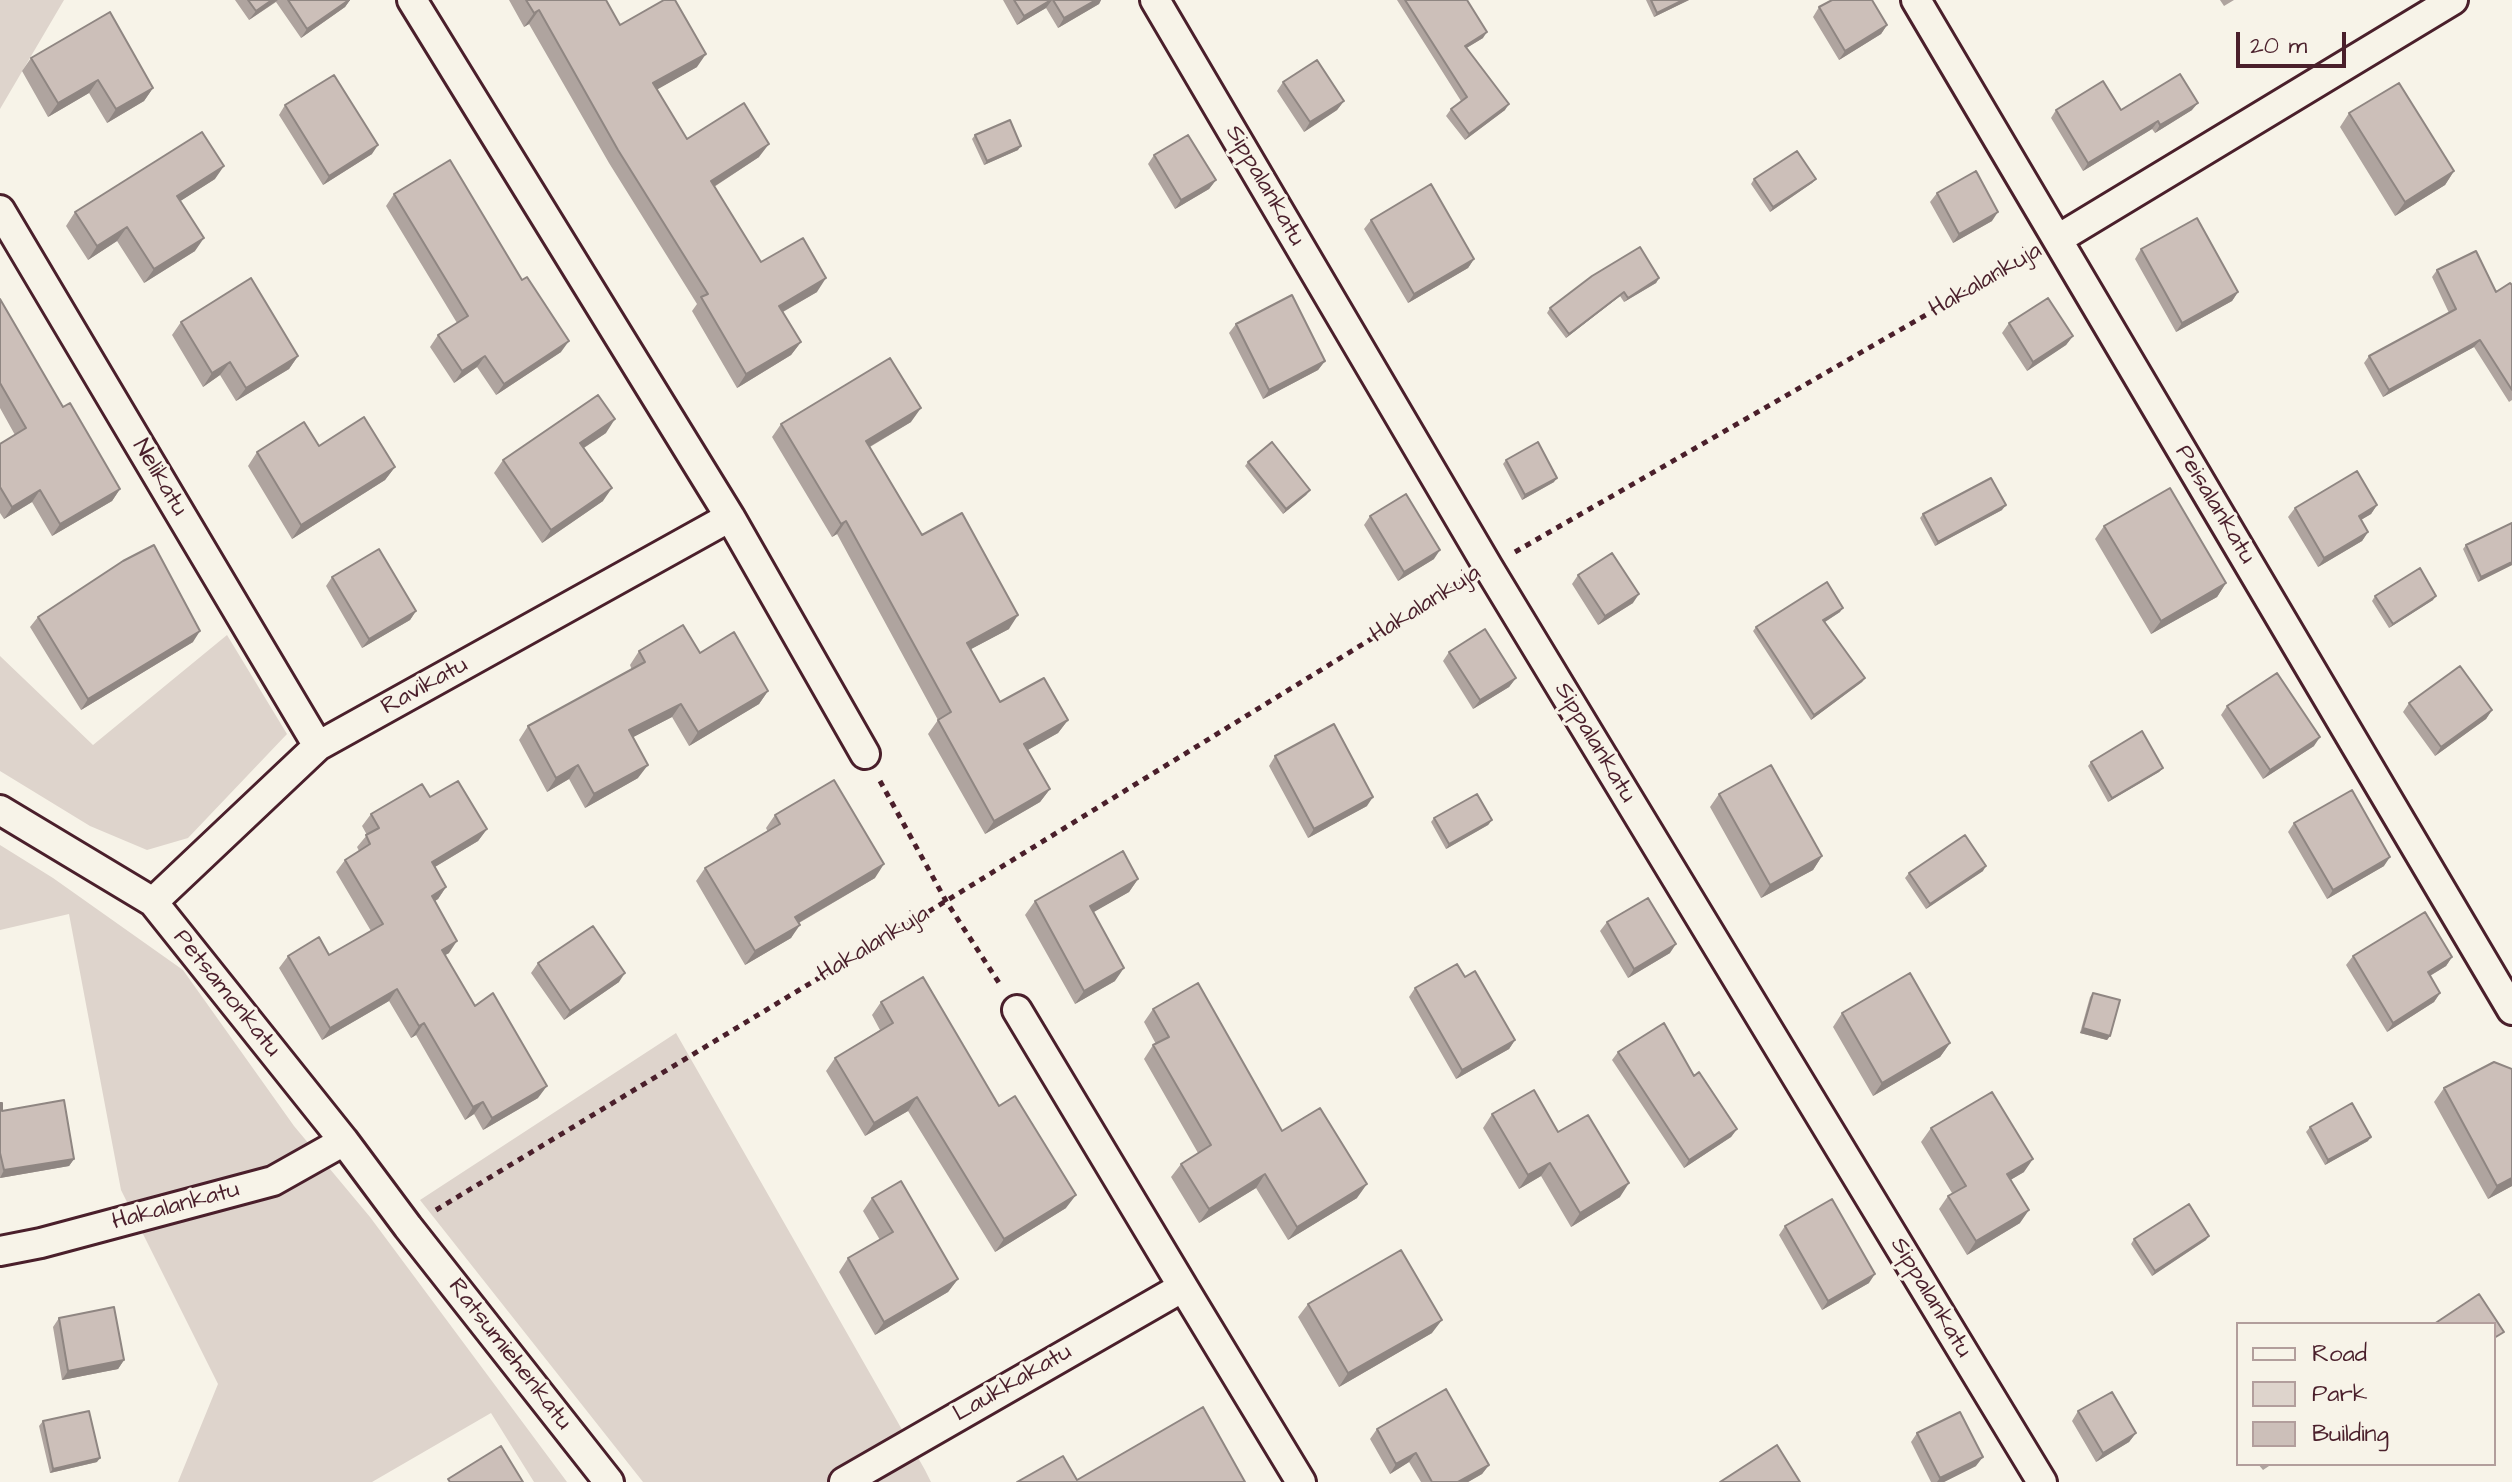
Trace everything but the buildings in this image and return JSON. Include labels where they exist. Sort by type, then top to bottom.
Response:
[{"type":"street","points":[[412,0],[730,517],[865,754]]},
{"type":"street","name":"Sippalankatu","points":[[1155,0],[1488,567],[2042,1482]]},
{"type":"street","name":"Peisalankatu","points":[[1916,0],[2512,1010]]},
{"type":"street","name":"Hakalankuja","points":[[2058,239],[2453,0]]},
{"type":"street","name":"Nelikatu","points":[[0,210],[318,746]]},
{"type":"street","name":"Ravikatu","points":[[153,902],[318,746],[730,517]]},
{"type":"street","name":"Petsamonkatu","points":[[0,810],[153,902],[344,1141],[408,1227]]},
{"type":"street","points":[[1017,1010],[1301,1482]]},
{"type":"street","name":"Hakalankatu","points":[[0,1251],[41,1243],[273,1181],[344,1141]]},
{"type":"street","name":"Ratsumiehenkatu","points":[[408,1227],[609,1482]]},
{"type":"street","name":"Laukkakatu","points":[[844,1482],[1183,1287]]},
{"type":"path","name":"Hakalankuja","points":[[408,1227],[1488,567],[2058,239]]},
{"type":"path","points":[[865,754],[946,901],[1017,1010]]},
{"type":"green space","points":[[0,0],[64,0],[0,109]]},
{"type":"green space","points":[[227,635],[287,734],[188,838],[147,850],[90,826],[0,771],[0,656],[93,745]]},
{"type":"green space","points":[[0,845],[53,878],[183,970],[294,1126],[370,1217],[567,1482],[534,1482],[491,1413],[372,1482],[178,1482],[218,1384],[121,1190],[69,914],[0,930]]},
{"type":"green space","points":[[676,1033],[931,1482],[643,1482],[420,1200]]}]
